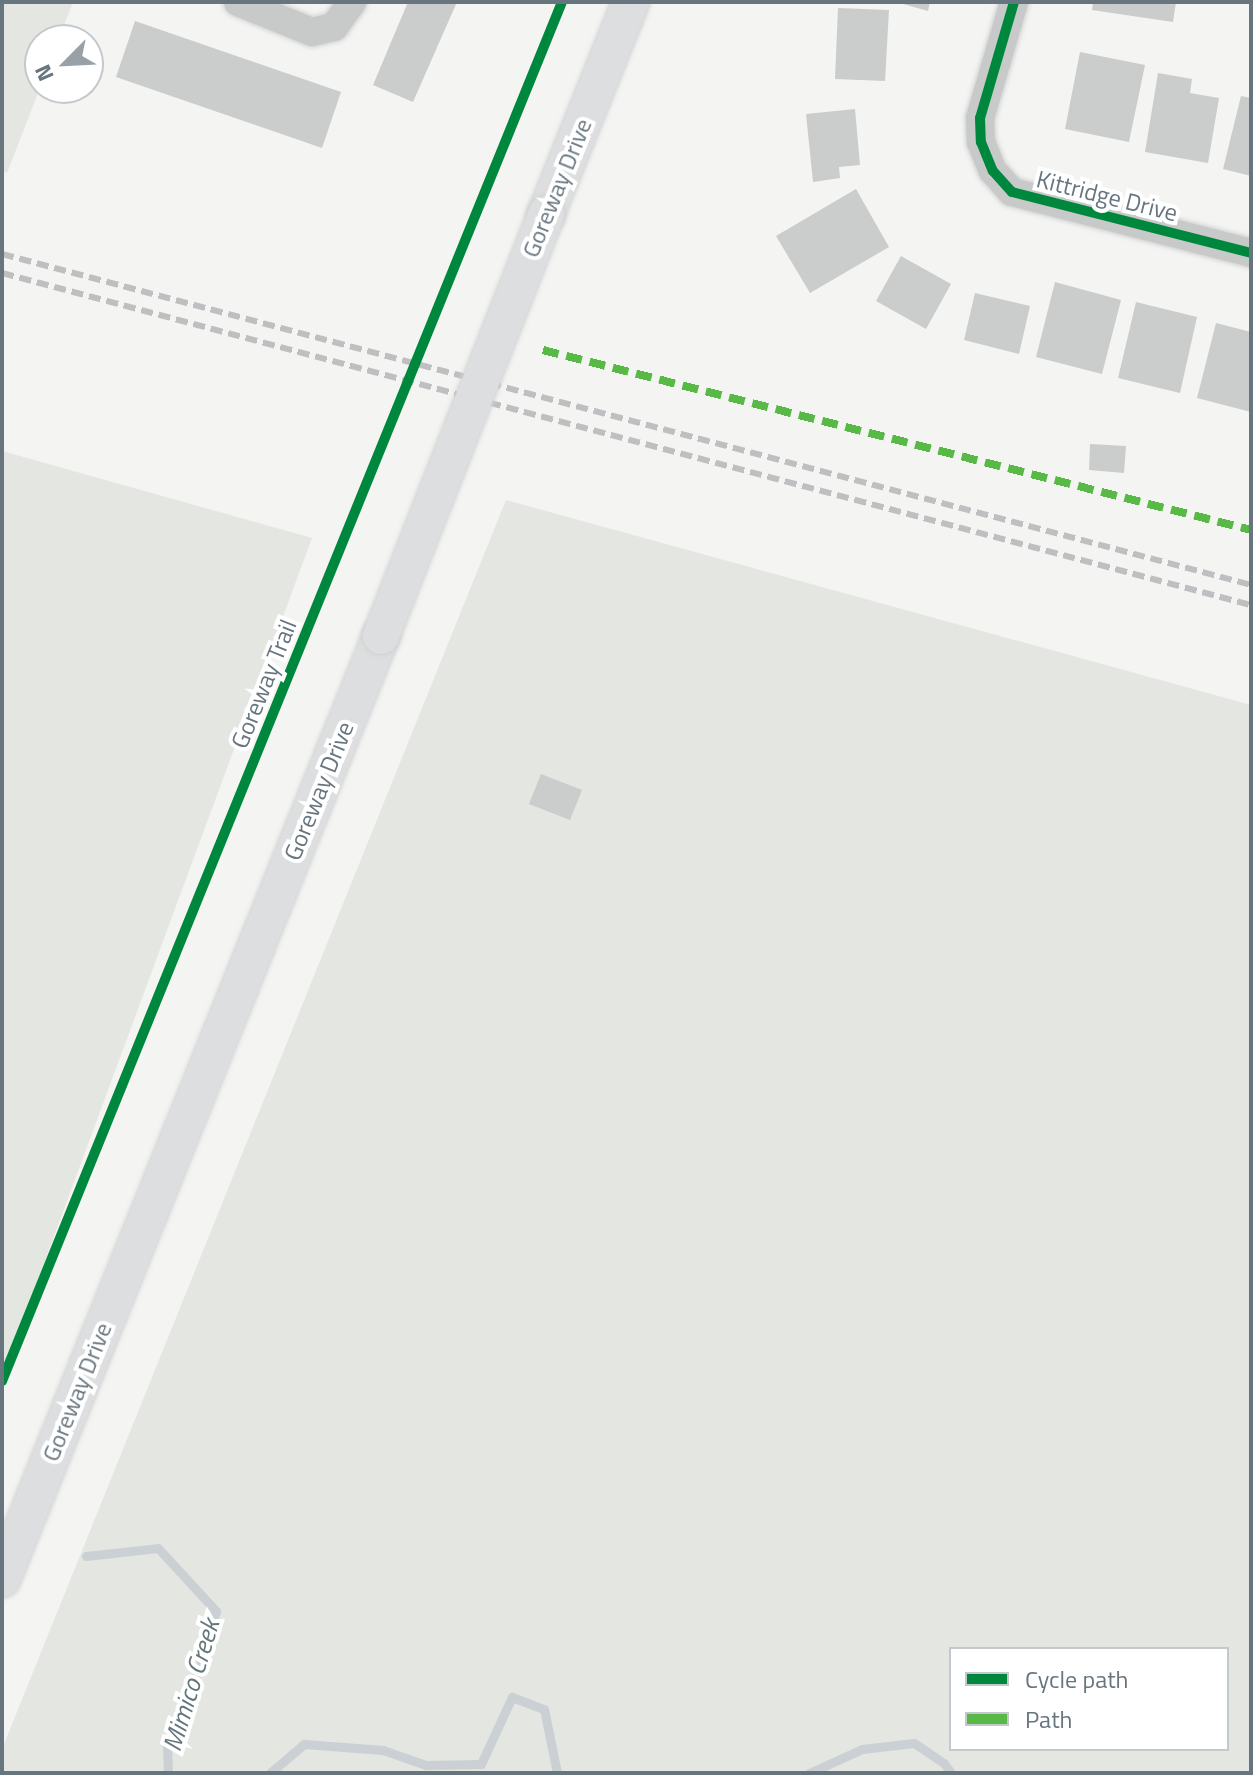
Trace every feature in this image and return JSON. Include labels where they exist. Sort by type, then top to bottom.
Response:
[{"type":"main road","name":"Goreway Drive","points":[[2,1579],[381,636],[631,2]]},
{"type":"street","points":[[238,2],[312,32],[334,27],[352,2]]},
{"type":"street","name":"Kittridge Drive","points":[[1014,2],[980,118],[981,142],[993,171],[1012,192],[1251,253]]},
{"type":"shaded area","points":[[2,2],[73,2],[64,24],[24,24],[24,104],[34,104],[7,173],[2,171]]},
{"type":"shaded area","points":[[2,451],[312,538],[2,1377]]},
{"type":"shaded area","points":[[506,500],[1251,705],[1251,1773],[2,1773],[2,1749]]},
{"type":"building","points":[[408,2],[457,2],[413,102],[373,85]]},
{"type":"building","points":[[896,2],[930,2],[928,11]]},
{"type":"building","points":[[1093,2],[1176,2],[1173,22],[1092,10]]},
{"type":"building","points":[[838,8],[889,10],[885,81],[835,79]]},
{"type":"building","points":[[135,21],[341,92],[322,148],[116,77]]},
{"type":"building","points":[[1080,52],[1145,65],[1129,142],[1065,129]]},
{"type":"building","points":[[1158,73],[1192,79],[1190,93],[1219,98],[1208,163],[1145,152]]},
{"type":"building","points":[[1241,96],[1251,98],[1251,176],[1223,169]]},
{"type":"building","points":[[855,109],[860,165],[839,167],[840,178],[813,182],[806,114]]},
{"type":"building","points":[[856,189],[889,247],[810,293],[776,236]]},
{"type":"building","points":[[901,256],[951,284],[926,329],[876,301]]},
{"type":"building","points":[[1055,282],[1121,300],[1102,374],[1036,357]]},
{"type":"building","points":[[975,293],[1030,306],[1019,354],[964,340]]},
{"type":"building","points":[[1136,302],[1197,317],[1180,393],[1118,378]]},
{"type":"building","points":[[1216,323],[1251,332],[1251,412],[1197,398]]},
{"type":"building","points":[[1090,444],[1126,446],[1124,473],[1089,470]]},
{"type":"building","points":[[541,774],[582,790],[570,820],[529,804]]},
{"type":"waterway","name":"Mimico Creek","points":[[86,1556],[158,1548],[216,1611],[203,1658],[167,1746],[168,1773]]},
{"type":"waterway","name":"Mimico Creek","points":[[270,1773],[304,1744],[383,1750],[426,1765],[481,1764],[512,1697],[544,1709],[557,1773]]},
{"type":"waterway","name":"Mimico Creek","points":[[809,1773],[862,1749],[914,1743],[944,1763],[951,1773]]},
{"type":"railway","points":[[2,254],[1251,585]]},
{"type":"railway","points":[[2,273],[1251,605]]},
{"type":"marked path","points":[[543,350],[1251,530]]},
{"type":"cycle path","name":"Goreway Trail","points":[[2,1381],[562,2]]},
{"type":"cycle path","points":[[1014,2],[980,118],[981,142],[993,171],[1012,192],[1251,253]]}]
